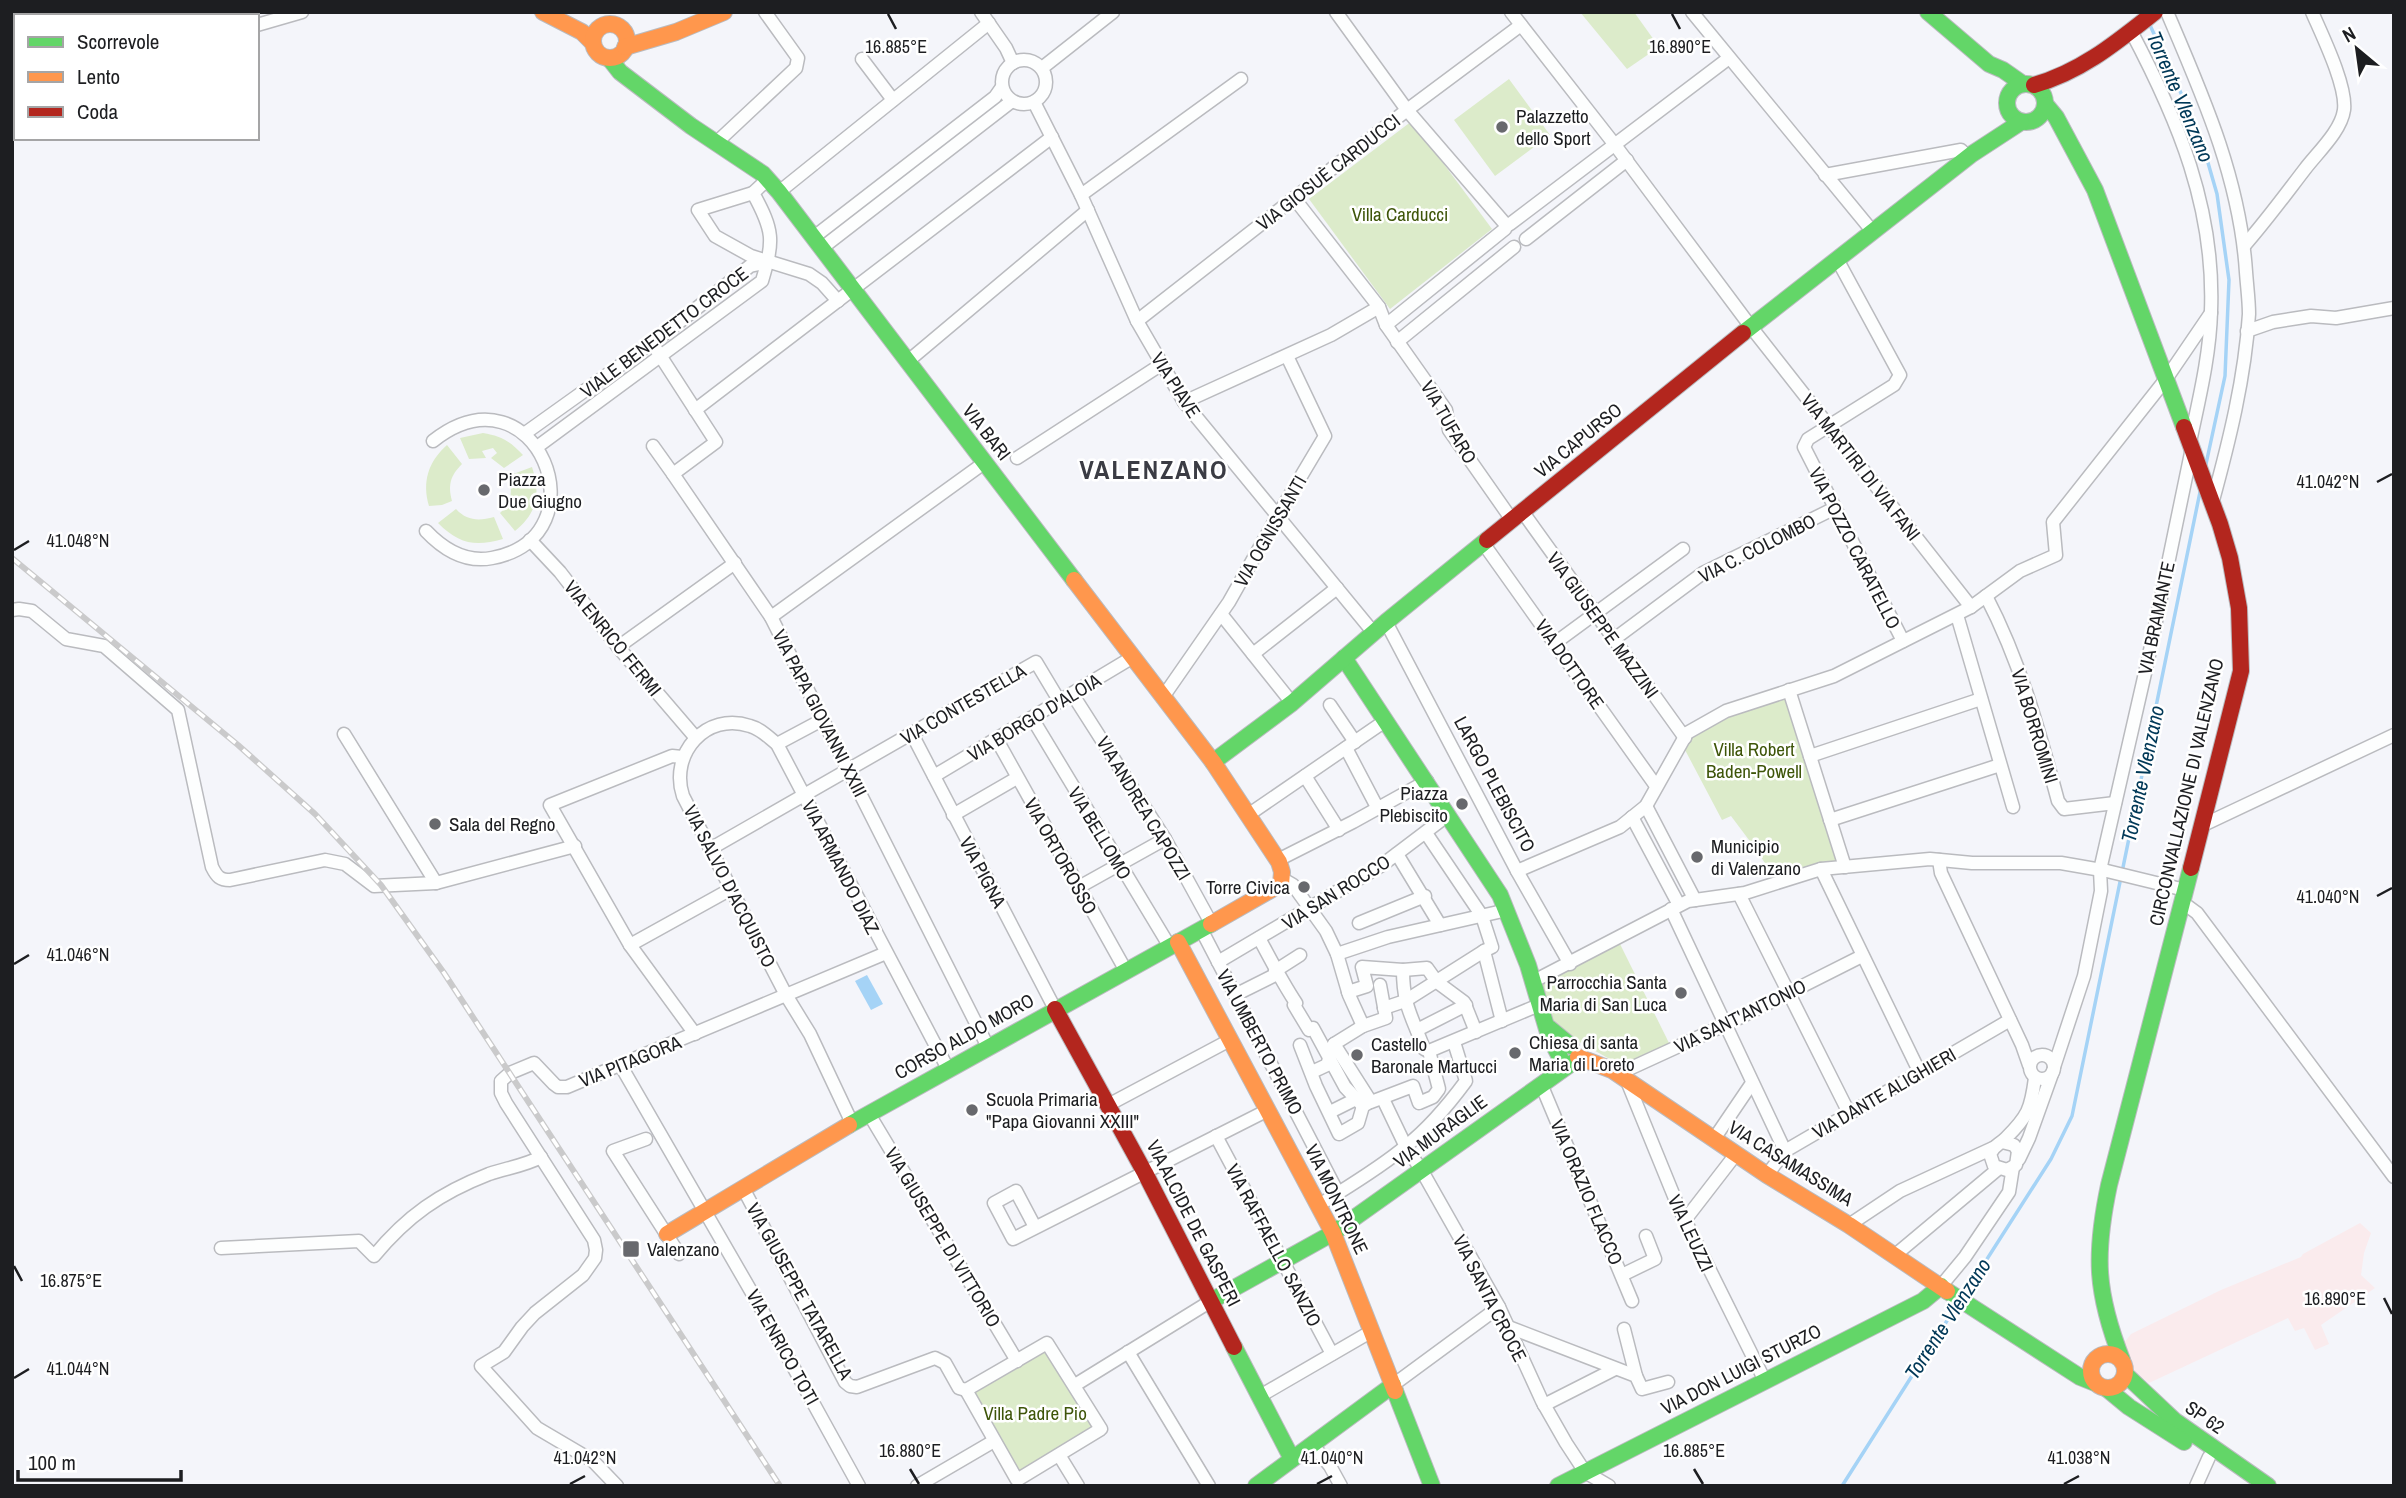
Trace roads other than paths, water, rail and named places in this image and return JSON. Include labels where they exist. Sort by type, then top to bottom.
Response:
[{"type":"street","points":[[259,24],[302,12]]},
{"type":"street","points":[[542,12],[582,32],[598,53],[619,52],[653,41],[693,27],[724,12]]},
{"type":"street","points":[[561,12],[600,27]]},
{"type":"street","points":[[593,43],[594,34],[600,27],[609,24],[632,32],[657,31],[686,22],[705,12]]},
{"type":"street","points":[[716,143],[796,68],[798,58],[765,12]]},
{"type":"street","points":[[1042,68],[1113,12]]},
{"type":"street","points":[[1336,12],[1407,110],[1508,226],[1521,226],[1526,231],[1526,239]]},
{"type":"street","name":"VIA MARTIRI DI VIA FANI","points":[[1511,12],[1615,145],[1751,327],[1970,607]]},
{"type":"street","points":[[1692,12],[1873,232]]},
{"type":"street","points":[[1928,12],[1989,64],[2029,84]]},
{"type":"street","points":[[2018,113],[2013,89],[2057,80],[2090,61],[2155,12]]},
{"type":"street","points":[[2167,12],[2216,129],[2237,199],[2244,246],[2249,313],[2247,331],[2225,457],[2211,501]]},
{"type":"street","points":[[2244,246],[2332,133],[2344,112],[2342,91],[2312,12]]},
{"type":"street","points":[[838,301],[822,283],[809,274],[751,256],[715,236],[698,210],[773,186],[893,100],[985,17],[1013,63]]},
{"type":"street","name":"VIA GIOSUÈ CARDUCCI","points":[[1138,321],[1407,110],[1521,25]]},
{"type":"street","points":[[618,26],[626,35],[619,52]]},
{"type":"street","name":"VIA BRAMANTE","points":[[1945,1289],[2009,1192],[2016,1164],[2029,1138],[2054,1069],[2084,976],[2115,803],[2192,448],[2206,364],[2212,287],[2204,216],[2191,162],[2160,85],[2133,30]]},
{"type":"street","name":"VIA BARI","points":[[619,52],[620,72],[763,174],[818,242],[1213,762],[1278,860],[1282,878]]},
{"type":"street","points":[[1386,326],[1508,226],[1729,58]]},
{"type":"street","points":[[862,59],[893,100]]},
{"type":"street","points":[[818,242],[995,97],[1002,87],[1003,73],[1013,63],[1025,59],[1031,61],[1042,68],[1045,74],[1046,87],[1040,98],[1034,102],[1019,104],[1012,101],[1002,87]]},
{"type":"street","points":[[2018,113],[2044,111],[2046,102],[2090,61]]},
{"type":"street","points":[[1989,64],[2018,113],[2066,137]]},
{"type":"street","points":[[1081,195],[1241,79]]},
{"type":"street","name":"CIRCONVALLAZIONE DI VALENZANO","points":[[2029,84],[2043,93],[2095,190],[2211,501],[2230,558],[2239,608],[2241,671],[2115,1160],[2100,1232],[2099,1286],[2103,1311]]},
{"type":"street","points":[[818,242],[1012,101]]},
{"type":"street","name":"VIA PIAVE","points":[[1034,102],[1081,195],[1138,321],[1184,402],[1337,587],[1379,627]]},
{"type":"street","name":"VIA CAPURSO","points":[[1213,762],[1292,703],[1379,627],[1751,327],[1970,155],[2018,113]]},
{"type":"street","points":[[695,410],[1052,137]]},
{"type":"street","points":[[1825,175],[1961,150],[1970,155]]},
{"type":"street","points":[[1397,342],[1626,160]]},
{"type":"street","points":[[1591,164],[1603,179]]},
{"type":"street","points":[[752,193],[767,219],[771,245],[768,262]]},
{"type":"street","points":[[1184,402],[1331,335],[1380,307],[1294,198]]},
{"type":"street","points":[[907,362],[1088,210]]},
{"type":"street","points":[[1508,226],[1504,241],[1514,247]]},
{"type":"street","points":[[1828,426],[1894,385],[1900,376],[1837,259]]},
{"type":"street","name":"VIALE BENEDETTO CROCE","points":[[524,434],[652,343],[750,266],[768,262]]},
{"type":"street","name":"VIALE BENEDETTO CROCE","points":[[537,447],[762,281],[768,262]]},
{"type":"street","points":[[1412,304],[1425,320]]},
{"type":"street","name":"VIA TUFARO","points":[[1380,307],[1386,326],[1446,410],[1449,430],[1517,515]]},
{"type":"street","points":[[2247,331],[2273,322],[2311,316],[2336,318],[2394,308]]},
{"type":"street","points":[[1517,871],[1620,827],[1646,806],[1687,733],[1726,711],[1834,676],[1956,615],[2020,571],[2056,555],[2053,522],[2166,379],[2211,313]]},
{"type":"street","points":[[652,343],[716,442],[673,474]]},
{"type":"street","name":"VIA OGNISSANTI","points":[[1163,697],[1221,614],[1325,436],[1287,356]]},
{"type":"street","points":[[1017,458],[1162,364]]},
{"type":"street","points":[[426,531],[447,550],[462,556],[477,559],[502,556],[517,550],[530,540],[545,518],[552,492],[547,465],[537,447],[524,434],[509,425],[482,420],[465,422],[447,430],[433,441]]},
{"type":"street","name":"VIA POZZO CARATELLO","points":[[1828,426],[1808,439],[1804,447],[1903,641]]},
{"type":"street","name":"VIA PAPA GIOVANNI XXIII","points":[[653,446],[771,617],[988,1047]]},
{"type":"street","points":[[771,617],[984,463]]},
{"type":"street","name":"VIA C. COLOMBO","points":[[1613,640],[1703,573],[1835,508]]},
{"type":"street","name":"VIA GIUSEPPE MAZZINI","points":[[1517,515],[1595,614],[1685,738]]},
{"type":"street","name":"VIA ENRICO FERMI","points":[[530,540],[560,572],[618,647],[696,738]]},
{"type":"street","name":"VIA DOTTORE","points":[[1483,543],[1656,786]]},
{"type":"street","points":[[1555,643],[1684,548]]},
{"type":"street","points":[[618,647],[735,563]]},
{"type":"street","points":[[1253,654],[1337,587]]},
{"type":"street","name":"VIA BORROMINI","points":[[1986,596],[1998,618],[2033,706],[2058,801],[2064,809],[2115,803]]},
{"type":"street","points":[[12,610],[32,611],[66,639],[104,646],[178,710],[212,867],[221,880],[325,860],[345,864],[374,886],[436,883],[575,846]]},
{"type":"street","points":[[1221,614],[1292,703]]},
{"type":"street","points":[[1956,615],[2013,807]]},
{"type":"street","name":"LARGO PLEBISCITO","points":[[1379,627],[1570,964]]},
{"type":"street","name":"VIA BORGO D'ALOIA","points":[[934,776],[1133,657]]},
{"type":"street","points":[[1344,658],[1500,895],[1549,1028],[1570,1056],[1622,1077]]},
{"type":"street","name":"VIA CONTESTELLA","points":[[804,795],[1036,662],[1060,702]]},
{"type":"street","points":[[1789,690],[1845,866]]},
{"type":"street","name":"VIA ANDREA CAPOZZI","points":[[1073,695],[1165,839],[1206,926]]},
{"type":"street","points":[[1810,756],[1981,699]]},
{"type":"street","points":[[1330,705],[1351,745],[1378,808]]},
{"type":"street","name":"VIA BELLOMO","points":[[1032,718],[1118,865],[1174,945]]},
{"type":"street","points":[[777,744],[822,720]]},
{"type":"street","points":[[1248,815],[1385,722]]},
{"type":"street","name":"VIA ARMANDO DIAZ","points":[[696,738],[719,725],[732,723],[749,725],[764,732],[777,744],[948,1069]]},
{"type":"street","points":[[344,733],[436,883]]},
{"type":"street","name":"VIA PIGNA","points":[[912,734],[1055,1009]]},
{"type":"street","points":[[2201,826],[2394,735]]},
{"type":"street","points":[[695,1034],[630,944],[550,805],[672,756],[682,757],[696,738]]},
{"type":"street","name":"VIA ORTOROSSO","points":[[997,740],[1126,971]]},
{"type":"street","name":"VIA SALVO D'ACQUISTO","points":[[682,757],[680,787],[786,995],[810,1034],[852,1123]]},
{"type":"street","points":[[1830,820],[2000,765]]},
{"type":"street","points":[[1305,776],[1339,830]]},
{"type":"street","points":[[953,815],[1017,778]]},
{"type":"street","points":[[1278,860],[1427,781]]},
{"type":"street","points":[[710,849],[804,795]]},
{"type":"street","points":[[1646,806],[1695,900]]},
{"type":"street","name":"VIA SAN ROCCO","points":[[1218,962],[1309,910],[1397,854],[1448,815]]},
{"type":"street","points":[[1632,817],[1785,1151]]},
{"type":"street","points":[[1384,1008],[1405,1001],[1492,947],[1482,916],[1426,833]]},
{"type":"street","points":[[1079,887],[1165,839]]},
{"type":"street","points":[[1397,854],[1425,896],[1440,925]]},
{"type":"street","points":[[1939,860],[1941,873],[2010,1020],[2030,1072],[2035,1078],[2047,1079],[2054,1069],[2049,1057],[2042,1055],[2035,1057],[2029,1066]]},
{"type":"street","points":[[1532,982],[1675,907],[1695,900],[1739,894],[1821,869],[1939,860],[1972,863],[2061,863],[2103,870],[2183,896],[2394,1177]]},
{"type":"street","points":[[1821,869],[1919,1071]]},
{"type":"street","points":[[1282,878],[1293,885],[1326,931],[1363,1026]]},
{"type":"street","name":"CORSO ALDO MORO","points":[[667,1234],[852,1123],[1281,884],[1282,878]]},
{"type":"street","points":[[630,944],[731,889]]},
{"type":"street","points":[[1739,894],[1849,1113]]},
{"type":"street","points":[[1359,923],[1425,896]]},
{"type":"street","points":[[1337,954],[1388,937],[1507,910]]},
{"type":"street","points":[[1380,915],[1388,937]]},
{"type":"street","name":"VIA UMBERTO PRIMO","points":[[1206,926],[1218,962],[1338,1193]]},
{"type":"street","points":[[1259,938],[1276,972],[1297,1003],[1294,1005],[1309,1030],[1313,1028],[1345,1087],[1368,1101]]},
{"type":"street","name":"VIA MONTRONE","points":[[1174,945],[1230,1040],[1333,1233],[1433,1486]]},
{"type":"street","points":[[1484,951],[1502,1021]]},
{"type":"street","name":"VIA PITAGORA","points":[[541,1157],[501,1093],[503,1078],[518,1069],[534,1063],[554,1084],[562,1087],[621,1066],[886,953]]},
{"type":"street","points":[[1235,995],[1300,955]]},
{"type":"street","name":"VIA SANT'ANTONIO","points":[[1622,1077],[1862,956]]},
{"type":"street","points":[[1348,992],[1367,986],[1362,967],[1403,970],[1427,968],[1437,982],[1466,1005],[1476,1032]]},
{"type":"street","points":[[1403,970],[1405,1001],[1424,1049],[1429,1051],[1539,1005]]},
{"type":"street","points":[[1312,1072],[1327,1065],[1334,1044],[1363,1026],[1386,1018],[1380,985]]},
{"type":"street","points":[[1417,1030],[1466,1005]]},
{"type":"street","name":"VIA ALCIDE DE GASPERI","points":[[1055,1009],[1145,1173],[1292,1459]]},
{"type":"street","name":"VIA DANTE ALIGHIERI","points":[[1767,1175],[1785,1151],[2010,1020]]},
{"type":"street","points":[[1108,1105],[1230,1040]]},
{"type":"street","points":[[1319,1205],[1406,1147],[1450,1102],[1466,1081],[1454,1042]]},
{"type":"street","points":[[1334,1044],[1368,1101]]},
{"type":"street","points":[[1300,1045],[1339,1134],[1358,1123],[1368,1101]]},
{"type":"street","points":[[1329,1112],[1413,1086],[1419,1103],[1433,1097],[1439,1089],[1429,1051]]},
{"type":"street","name":"VIA MURAGLIE","points":[[1211,1301],[1333,1233],[1541,1084],[1570,1056]]},
{"type":"street","name":"VIA ENRICO TOTI","points":[[621,1066],[764,1312],[859,1486]]},
{"type":"street","name":"VIA CASAMASSIMA","points":[[1622,1077],[1767,1175],[1849,1225],[2059,1362]]},
{"type":"street","name":"VIA LEUZZI","points":[[1622,1077],[1685,1220],[1765,1381]]},
{"type":"street","points":[[1998,1169],[1991,1159],[1998,1145],[2029,1112],[2035,1078]]},
{"type":"street","points":[[1714,1139],[1752,1083]]},
{"type":"street","name":"VIA ORAZIO FLACCO","points":[[1541,1084],[1632,1301]]},
{"type":"street","name":"VIA SANTA CROCE","points":[[1368,1101],[1422,1171],[1499,1307],[1544,1405],[1585,1472],[1609,1486]]},
{"type":"street","points":[[1035,1227],[1268,1110]]},
{"type":"street","name":"VIA GIUSEPPE DI VITTORIO","points":[[869,1114],[1017,1361]]},
{"type":"street","name":"VIA RAFFAELLO SANZIO","points":[[1216,1136],[1332,1354]]},
{"type":"street","points":[[646,1139],[613,1151],[679,1254]]},
{"type":"street","points":[[1849,1225],[1900,1191],[1998,1145],[2014,1145],[2018,1152],[2016,1164],[2007,1170],[1998,1169],[1894,1256]]},
{"type":"street","points":[[1685,1220],[1736,1154]]},
{"type":"street","points":[[221,1248],[359,1241],[374,1255],[408,1219],[429,1204],[469,1183],[541,1157],[594,1240],[594,1258],[583,1275],[522,1326],[504,1352],[481,1366],[537,1429],[593,1461],[613,1484]]},
{"type":"street","name":"VIA GIUSEPPE TATARELLA","points":[[743,1188],[850,1386],[857,1387],[935,1357],[945,1363],[959,1388],[966,1390]]},
{"type":"street","points":[[1622,1275],[1655,1259],[1646,1236]]},
{"type":"street","name":"VIA DON LUIGI STURZO","points":[[1558,1486],[1945,1289]]},
{"type":"street","points":[[1074,1385],[1211,1301]]},
{"type":"street","points":[[1261,1484],[1499,1307]]},
{"type":"street","points":[[2103,1311],[2124,1367],[2120,1383],[2101,1386],[2091,1374],[2103,1311]]},
{"type":"street","points":[[1506,1326],[1636,1376]]},
{"type":"street","points":[[1624,1329],[1642,1389],[1668,1382]]},
{"type":"street","points":[[1260,1396],[1372,1331]]},
{"type":"street","points":[[1047,1343],[1074,1385],[1101,1429],[1017,1480],[966,1390],[1047,1343]]},
{"type":"street","points":[[1128,1352],[1209,1486]]},
{"type":"street","points":[[2059,1362],[2095,1360],[2109,1353],[2124,1367]]},
{"type":"street","name":"SP 62","points":[[2059,1362],[2080,1377],[2101,1386],[2252,1486]]},
{"type":"street","name":"SP 62","points":[[2124,1367],[2148,1400],[2183,1429],[2268,1486]]},
{"type":"street","points":[[1544,1405],[1615,1369]]},
{"type":"street","points":[[917,1486],[995,1441]]},
{"type":"street","points":[[1312,1444],[1330,1466],[1341,1486]]},
{"type":"street","points":[[1059,1455],[1078,1486]]},
{"type":"street","points":[[2196,1486],[2209,1457]]},
{"type":"water","points":[[867,975],[883,1004],[871,1010],[855,981]]},
{"type":"waterway","name":"Torrente Vlenzano","points":[[2149,23],[2200,135],[2217,194],[2229,280],[2225,376],[2206,464]]},
{"type":"waterway","name":"Torrente Vlenzano","points":[[1964,1295],[2051,1159],[2072,1116],[2200,492]]},
{"type":"waterway","name":"Torrente Vlenzano","points":[[1842,1486],[1957,1305]]},
{"type":"railway","points":[[12,558],[238,745],[315,814],[381,885],[444,973],[780,1486]]},
{"type":"place","name":"Palazzetto dello Sport","points":[[1502,127]]},
{"type":"place","name":"Piazza Due Giugno","points":[[484,490]]},
{"type":"place","name":"Piazza Plebiscito","points":[[1462,804]]},
{"type":"place","name":"Sala del Regno","points":[[435,824]]},
{"type":"place","name":"Municipio di Valenzano","points":[[1697,857]]},
{"type":"place","name":"Torre Civica","points":[[1304,887]]},
{"type":"place","name":"Parrocchia Santa Maria di San Luca","points":[[1681,993]]},
{"type":"place","name":"Chiesa di santa Maria di Loreto","points":[[1515,1053]]},
{"type":"place","name":"Castello Baronale Martucci","points":[[1357,1055]]},
{"type":"place","name":"Scuola Primaria \"Papa Giovanni XXIII\"","points":[[972,1110]]},
{"type":"place","name":"Valenzano","points":[[631,1249]]},
{"type":"district","name":"VALENZANO","points":[[1154,470]]},
{"type":"park label","name":"Villa Carducci","points":[[1400,214]]},
{"type":"park label","name":"Villa Robert Baden-Powell","points":[[1754,760]]},
{"type":"park label","name":"Villa Padre Pio","points":[[1035,1413]]}]
